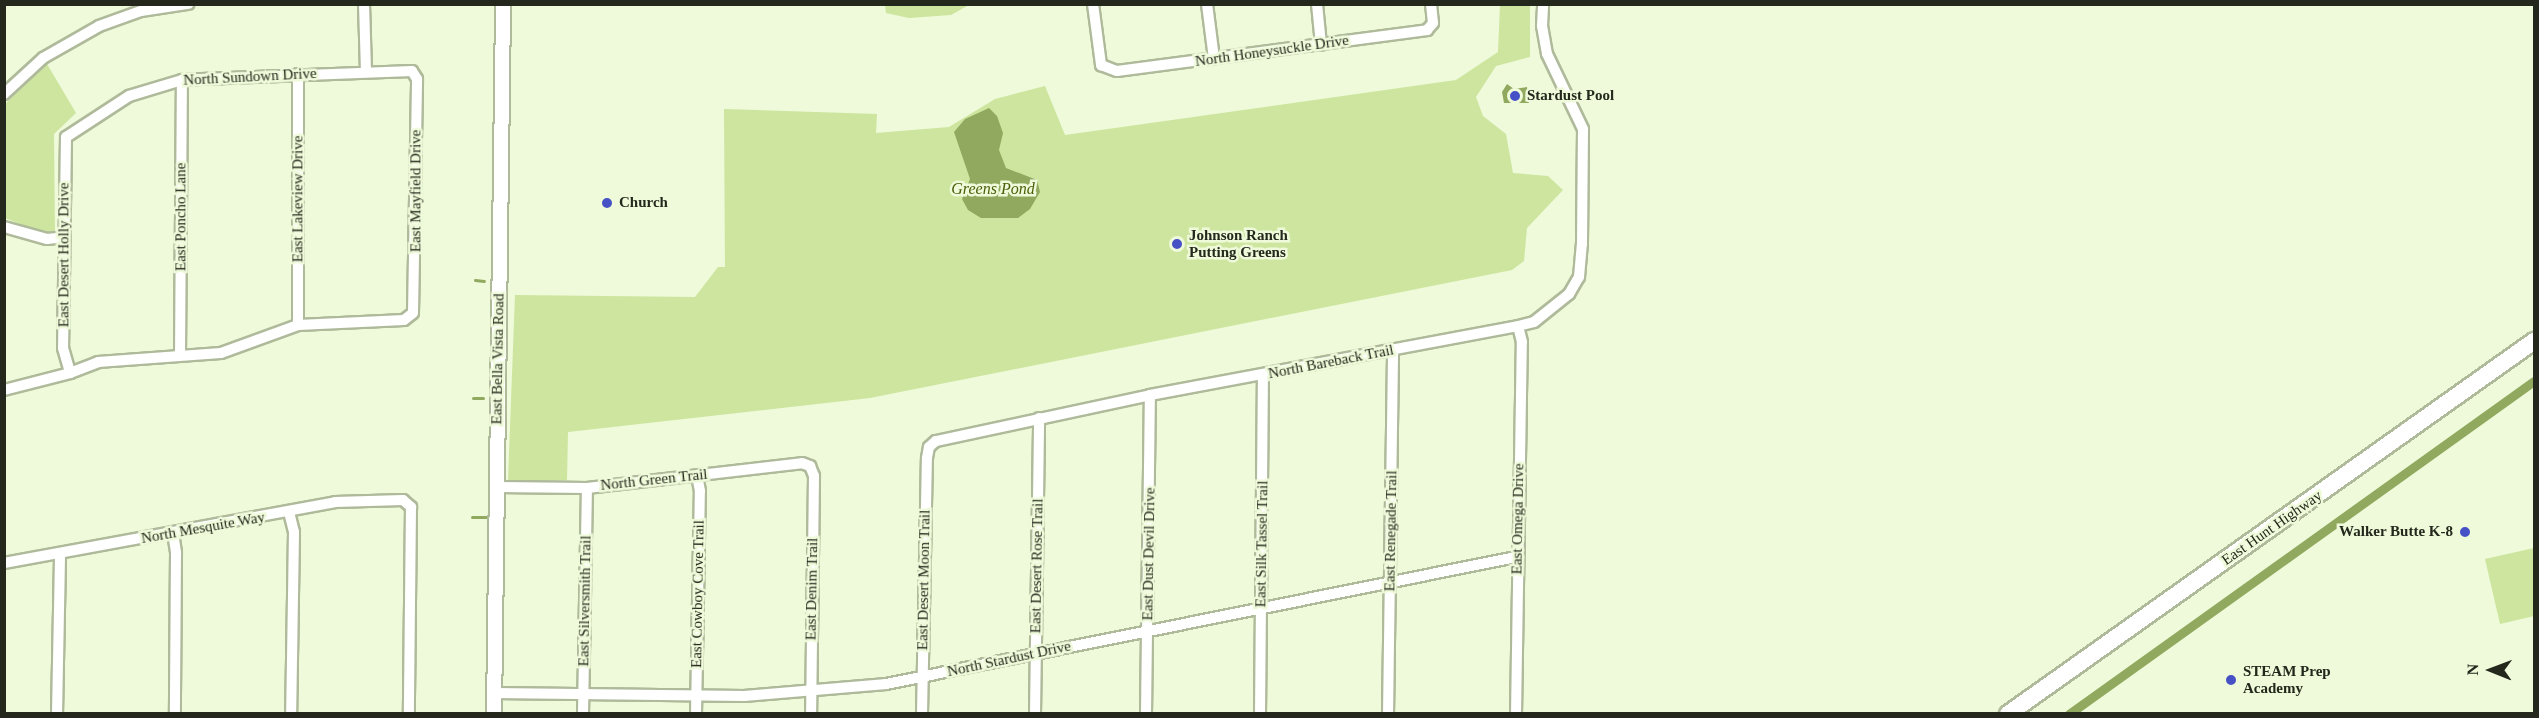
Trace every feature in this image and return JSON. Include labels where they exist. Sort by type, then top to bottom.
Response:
[{"type":"main road","name":"East Hunt Highway","points":[[2008,714],[2535,341]]},
{"type":"street","points":[[5,93],[43,58],[99,26],[141,11],[188,4]]},
{"type":"street","points":[[364,4],[366,71]]},
{"type":"street","name":"East Bella Vista Road","points":[[494,714],[504,4]]},
{"type":"street","name":"North Honeysuckle Drive","points":[[1093,4],[1101,65],[1107,70],[1214,59],[1426,30],[1433,23],[1431,4]]},
{"type":"street","points":[[1207,4],[1214,59]]},
{"type":"street","points":[[1317,4],[1321,45]]},
{"type":"street","name":"North Bareback Trail","points":[[929,447],[936,441],[1150,395],[1518,326],[1534,322],[1556,308],[1579,277],[1584,211],[1584,136],[1575,106],[1547,54],[1543,4]]},
{"type":"street","name":"North Sundown Drive","points":[[66,137],[129,96],[182,80],[412,71]]},
{"type":"street","name":"East Mayfield Drive","points":[[298,325],[356,325],[404,320],[413,313],[417,80],[412,71]]},
{"type":"street","name":"East Lakeview Drive","points":[[298,74],[298,325]]},
{"type":"street","name":"East Poncho Lane","points":[[180,355],[182,80]]},
{"type":"street","name":"East Desert Holly Drive","points":[[66,137],[63,348],[70,373]]},
{"type":"street","points":[[4,227],[47,239],[65,237]]},
{"type":"street","points":[[4,390],[70,373],[98,362],[221,352],[298,325]]},
{"type":"street","name":"East Omega Drive","points":[[1516,714],[1516,557],[1522,342],[1518,326]]},
{"type":"street","name":"East Renegade Trail","points":[[1389,714],[1393,349]]},
{"type":"street","name":"East Silk Tassel Trail","points":[[1260,714],[1263,375]]},
{"type":"street","name":"East Dust Devil Drive","points":[[1146,714],[1150,395]]},
{"type":"street","name":"East Desert Rose Trail","points":[[1035,714],[1039,418]]},
{"type":"street","name":"East Desert Moon Trail","points":[[922,714],[929,447]]},
{"type":"street","name":"North Green Trail","points":[[497,487],[587,488],[802,463],[810,466]]},
{"type":"street","name":"East Denim Trail","points":[[810,466],[814,476],[811,714]]},
{"type":"street","name":"East Cowboy Cove Trail","points":[[696,714],[700,491],[697,476]]},
{"type":"street","name":"East Silversmith Trail","points":[[584,714],[587,488]]},
{"type":"street","name":"North Mesquite Way","points":[[4,563],[335,502],[403,500],[411,507],[409,714]]},
{"type":"street","points":[[289,512],[294,532],[291,714]]},
{"type":"street","points":[[172,533],[176,553],[175,714]]},
{"type":"street","points":[[57,714],[60,553]]},
{"type":"street","name":"North Stardust Drive","points":[[494,693],[697,696],[811,691],[922,678],[1148,628],[1516,557]]},
{"type":"shaded area","points":[[885,4],[969,5],[951,15],[909,18],[886,13]]},
{"type":"shaded area","name":"Johnson Ranch Putting Greens","points":[[1500,5],[1530,5],[1530,57],[1496,66],[1476,97],[1483,116],[1506,134],[1513,173],[1548,176],[1563,190],[1527,228],[1524,261],[1512,270],[870,398],[568,432],[567,480],[508,481],[515,295],[695,297],[718,267],[725,267],[724,109],[877,114],[876,133],[949,127],[995,99],[1045,86],[1065,135],[1456,80],[1498,52]]},
{"type":"shaded area","points":[[47,64],[76,113],[54,134],[55,238],[5,218],[5,104]]},
{"type":"shaded area","points":[[2534,548],[2534,616],[2500,624],[2485,559]]},
{"type":"water","name":"Stardust Pool","points":[[1507,84],[1514,89],[1527,87],[1529,103],[1504,103],[1502,92]]},
{"type":"water","name":"Greens Pond","points":[[989,108],[997,116],[1003,133],[999,150],[1006,168],[1037,180],[1040,192],[1030,209],[1018,218],[981,218],[968,210],[962,199],[970,179],[954,132],[965,119]]},
{"type":"waterway","points":[[475,280],[484,281]]},
{"type":"waterway","points":[[2069,714],[2534,381]]},
{"type":"waterway","points":[[473,398],[483,398]]},
{"type":"waterway","points":[[472,517],[486,517]]},
{"type":"place","name":"Stardust Pool","points":[[1515,96]]},
{"type":"place","name":"Church","points":[[607,203]]},
{"type":"place","name":"Johnson Ranch Putting Greens","points":[[1177,244]]},
{"type":"place","name":"Walker Butte K-8","points":[[2465,532]]},
{"type":"place","name":"STEAM Prep Academy","points":[[2231,680]]}]
